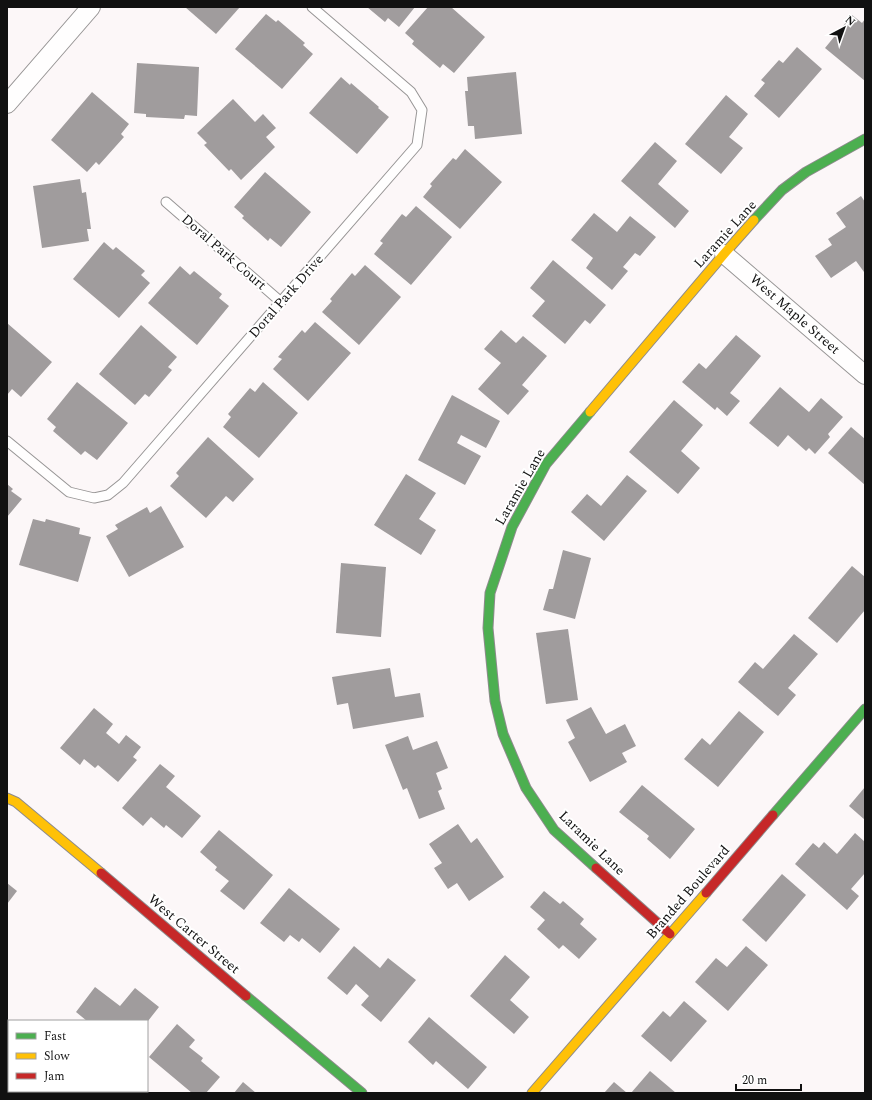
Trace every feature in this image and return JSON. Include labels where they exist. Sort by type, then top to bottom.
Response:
[{"type":"street","points":[[7,104],[91,7]]},
{"type":"street","name":"Laramie Lane","points":[[670,934],[554,830],[526,788],[503,734],[495,701],[488,628],[490,593],[512,527],[546,464],[724,254],[782,190],[806,172],[865,140]]},
{"type":"street","name":"West Maple Street","points":[[724,254],[865,375]]},
{"type":"street","name":"Branded Boulevard","points":[[532,1093],[865,709]]},
{"type":"street","name":"West Carter Street","points":[[7,798],[16,802],[362,1093]]},
{"type":"lane","name":"Doral Park Drive","points":[[7,441],[69,492],[94,498],[108,495],[123,483],[417,145],[422,110],[411,92],[312,7]]},
{"type":"lane","name":"Doral Park Court","points":[[166,202],[281,302]]},
{"type":"building","points":[[185,7],[240,7],[216,34]]},
{"type":"building","points":[[367,7],[415,7],[399,27],[388,18],[385,22]]},
{"type":"building","points":[[428,7],[451,7],[485,37],[454,73],[443,64],[440,68],[412,44],[414,41],[405,33]]},
{"type":"building","points":[[266,14],[276,22],[278,20],[305,43],[303,45],[313,54],[282,89],[235,49]]},
{"type":"building","points":[[852,15],[862,23],[865,19],[865,81],[825,48]]},
{"type":"building","points":[[797,47],[822,69],[779,118],[754,96],[765,83],[761,80],[779,60],[783,63]]},
{"type":"building","points":[[137,63],[199,67],[197,116],[185,115],[184,119],[146,117],[146,114],[134,113]]},
{"type":"building","points":[[516,72],[522,134],[475,139],[474,126],[468,126],[465,91],[468,91],[467,77]]},
{"type":"building","points":[[341,77],[350,85],[351,83],[389,117],[357,154],[309,113]]},
{"type":"building","points":[[92,92],[129,124],[121,134],[124,137],[99,165],[96,162],[87,172],[51,140]]},
{"type":"building","points":[[726,95],[748,114],[729,137],[743,148],[721,174],[685,144]]},
{"type":"building","points":[[233,99],[255,122],[263,114],[276,128],[266,137],[275,147],[241,180],[231,169],[229,171],[204,145],[207,143],[197,133]]},
{"type":"building","points":[[655,142],[677,161],[658,184],[689,211],[675,228],[621,181]]},
{"type":"building","points":[[465,149],[502,182],[460,229],[423,197],[432,186],[430,184],[453,158],[456,160]]},
{"type":"building","points":[[265,172],[311,212],[281,247],[270,238],[268,241],[242,218],[244,216],[234,207]]},
{"type":"building","points":[[80,179],[82,193],[86,192],[91,229],[87,229],[89,241],[42,248],[33,186]]},
{"type":"building","points":[[861,196],[865,202],[865,271],[864,272],[856,261],[831,278],[815,256],[832,245],[828,239],[846,227],[836,213]]},
{"type":"building","points":[[416,206],[452,237],[411,285],[374,254],[383,243],[380,241],[402,214],[406,217]]},
{"type":"building","points":[[594,213],[617,232],[630,216],[656,237],[640,256],[635,253],[623,267],[628,271],[612,290],[586,268],[593,258],[571,240]]},
{"type":"building","points":[[104,242],[113,250],[116,247],[145,271],[141,275],[150,283],[119,318],[73,279]]},
{"type":"building","points":[[553,260],[606,305],[590,324],[585,320],[565,344],[532,316],[545,301],[530,288]]},
{"type":"building","points":[[365,265],[401,297],[359,345],[322,312],[332,301],[330,299],[352,273],[355,276]]},
{"type":"building","points":[[180,266],[190,275],[194,271],[222,294],[219,298],[229,306],[197,345],[148,303]]},
{"type":"building","points":[[315,322],[351,353],[308,401],[273,369],[282,359],[278,357],[302,330],[305,333]]},
{"type":"building","points":[[7,323],[52,362],[21,397],[12,389],[7,395]]},
{"type":"building","points":[[141,325],[177,357],[168,367],[172,370],[149,397],[145,394],[135,405],[99,374]]},
{"type":"building","points":[[501,330],[516,343],[523,336],[547,356],[522,385],[529,391],[508,415],[478,389],[501,363],[484,349]]},
{"type":"building","points":[[736,335],[761,356],[730,393],[740,401],[727,416],[717,407],[715,410],[682,382],[699,363],[706,369]]},
{"type":"building","points":[[77,382],[128,423],[97,460],[85,451],[81,455],[53,431],[56,427],[47,419]]},
{"type":"building","points":[[263,382],[298,413],[259,458],[223,427],[231,417],[228,414],[250,388],[255,392]]},
{"type":"building","points":[[780,387],[809,412],[821,398],[843,417],[828,434],[830,437],[815,454],[809,448],[806,451],[788,435],[778,447],[749,423]]},
{"type":"building","points":[[452,395],[500,421],[486,448],[461,435],[457,443],[481,456],[465,485],[418,460]]},
{"type":"building","points":[[674,400],[703,425],[681,451],[700,468],[678,494],[629,452]]},
{"type":"building","points":[[851,427],[865,439],[865,485],[828,453]]},
{"type":"building","points":[[208,437],[254,479],[233,502],[226,496],[206,518],[170,486],[179,476],[176,473]]},
{"type":"building","points":[[406,474],[436,493],[419,519],[436,530],[421,555],[374,525]]},
{"type":"building","points":[[627,475],[647,491],[604,541],[571,512],[587,494],[601,506]]},
{"type":"building","points":[[7,484],[13,489],[11,491],[22,499],[7,517]]},
{"type":"building","points":[[161,506],[184,547],[129,577],[106,536],[118,529],[115,525],[147,507],[150,513]]},
{"type":"building","points":[[33,519],[45,522],[46,519],[80,528],[79,534],[91,537],[78,582],[19,565]]},
{"type":"building","points":[[563,550],[591,558],[575,619],[543,610],[549,589],[553,589]]},
{"type":"building","points":[[341,563],[386,567],[381,637],[336,633]]},
{"type":"building","points":[[852,566],[865,577],[865,610],[837,643],[808,618]]},
{"type":"building","points":[[568,629],[578,700],[546,704],[536,633]]},
{"type":"building","points":[[794,634],[818,654],[788,688],[796,695],[778,716],[738,682],[755,662],[763,669]]},
{"type":"building","points":[[390,668],[395,697],[420,693],[424,717],[353,729],[348,703],[337,705],[332,677]]},
{"type":"building","points":[[591,707],[606,734],[625,724],[636,746],[622,753],[627,762],[590,782],[568,742],[575,738],[566,720]]},
{"type":"building","points":[[94,708],[113,724],[106,733],[119,744],[126,735],[141,747],[133,757],[137,760],[118,782],[98,765],[95,768],[84,759],[80,765],[60,748]]},
{"type":"building","points":[[739,711],[764,732],[718,787],[684,759],[702,738],[710,745]]},
{"type":"building","points":[[408,736],[413,750],[437,741],[448,768],[436,773],[442,789],[438,791],[445,809],[419,819],[407,788],[403,790],[385,745]]},
{"type":"building","points":[[160,764],[175,776],[166,787],[201,816],[182,838],[166,825],[164,828],[151,817],[143,826],[122,808]]},
{"type":"building","points":[[642,785],[695,829],[670,859],[647,839],[649,836],[619,812]]},
{"type":"building","points":[[865,787],[865,820],[849,806]]},
{"type":"building","points":[[458,824],[471,843],[477,838],[504,877],[469,901],[457,883],[448,889],[434,868],[442,863],[429,844]]},
{"type":"building","points":[[219,830],[273,875],[244,910],[220,891],[229,881],[215,870],[217,867],[200,852]]},
{"type":"building","points":[[855,833],[865,842],[865,873],[851,889],[859,896],[847,910],[795,864],[813,843],[819,848],[824,842],[837,854]]},
{"type":"building","points":[[782,874],[806,895],[766,942],[742,920]]},
{"type":"building","points":[[7,883],[17,891],[7,904]]},
{"type":"building","points":[[289,888],[340,929],[320,953],[302,938],[299,942],[290,935],[284,942],[260,923]]},
{"type":"building","points":[[544,891],[560,904],[563,901],[584,919],[580,924],[597,939],[579,959],[563,945],[559,949],[537,929],[545,920],[530,907]]},
{"type":"building","points":[[354,946],[380,968],[388,958],[416,980],[381,1022],[361,1005],[369,996],[356,984],[347,995],[327,978]]},
{"type":"building","points":[[746,946],[768,965],[728,1011],[695,982],[716,958],[727,967]]},
{"type":"building","points":[[505,955],[530,977],[510,1000],[529,1017],[514,1034],[470,996]]},
{"type":"building","points":[[95,987],[120,1006],[135,988],[159,1007],[148,1021],[86,1020],[76,1012]]},
{"type":"building","points":[[684,1001],[707,1021],[671,1062],[641,1036],[663,1011],[670,1017]]},
{"type":"building","points":[[429,1017],[487,1067],[468,1089],[436,1061],[433,1065],[408,1042]]},
{"type":"building","points":[[177,1024],[195,1040],[189,1047],[203,1058],[201,1061],[220,1077],[206,1093],[192,1093],[149,1057]]},
{"type":"building","points":[[650,1071],[676,1093],[631,1093]]},
{"type":"building","points":[[243,1082],[256,1093],[234,1093]]},
{"type":"building","points":[[614,1082],[627,1093],[604,1093]]},
{"type":"traffic: fast","points":[[754,220],[782,190],[806,172],[865,139]]},
{"type":"traffic: fast","points":[[590,412],[546,464],[512,527],[490,593],[488,628],[495,701],[503,734],[526,788],[554,830],[596,868]]},
{"type":"traffic: fast","points":[[773,815],[865,709]]},
{"type":"traffic: fast","points":[[246,996],[362,1093]]},
{"type":"traffic: slow","points":[[590,412],[754,220]]},
{"type":"traffic: slow","points":[[7,798],[16,802],[101,873]]},
{"type":"traffic: slow","points":[[532,1093],[706,893]]},
{"type":"traffic: jam","points":[[706,893],[773,815]]},
{"type":"traffic: jam","points":[[596,868],[670,934]]},
{"type":"traffic: jam","points":[[101,873],[246,996]]}]
